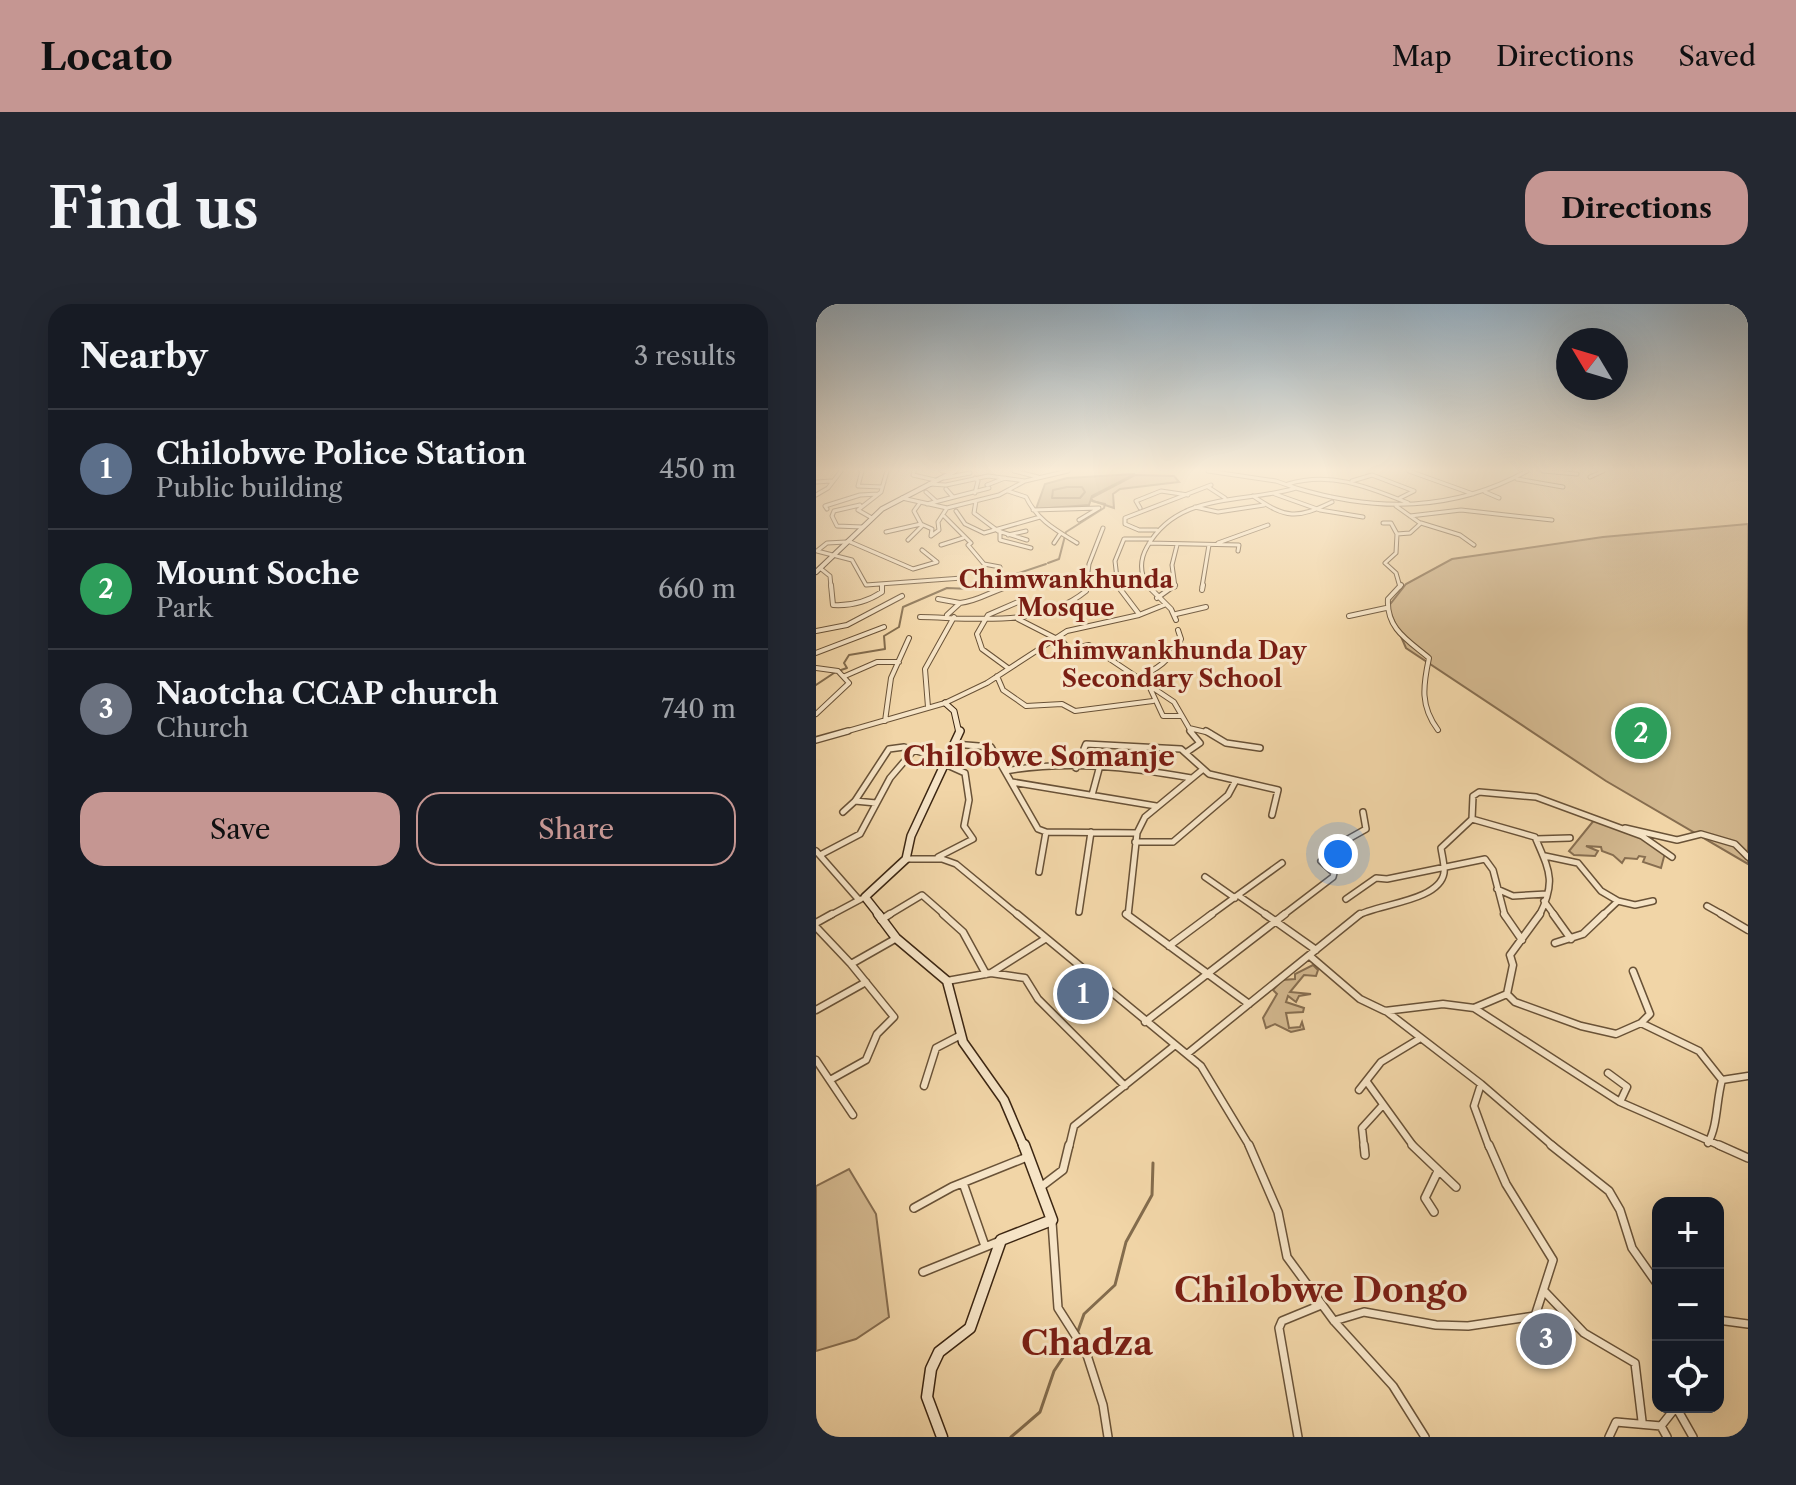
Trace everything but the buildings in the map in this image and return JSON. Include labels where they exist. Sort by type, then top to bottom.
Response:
[{"type":"street","points":[[836,524],[862,527]]},
{"type":"street","points":[[818,569],[865,524]]},
{"type":"street","points":[[940,531],[941,524]]},
{"type":"street","points":[[951,524],[971,543],[968,545],[984,564],[1000,567],[1001,571],[988,583]]},
{"type":"street","points":[[965,524],[982,533],[1016,524]]},
{"type":"street","points":[[989,524],[1007,536],[1027,540]]},
{"type":"street","points":[[1048,524],[1077,543]]},
{"type":"street","points":[[1125,524],[1139,530],[1158,530]]},
{"type":"street","points":[[1168,524],[1158,530],[1141,556],[1141,571],[1147,589],[1176,617],[1206,607]]},
{"type":"street","points":[[1139,615],[1118,592],[1112,573],[1124,539],[1209,545],[1262,524]]},
{"type":"street","points":[[1391,524],[1397,534],[1396,554],[1385,563],[1396,573],[1401,586],[1388,599],[1386,608],[1402,638],[1429,658],[1423,685],[1426,714],[1438,730]]},
{"type":"street","points":[[1397,534],[1410,533],[1420,524]]},
{"type":"street","points":[[1424,524],[1460,535],[1474,545]]},
{"type":"street","points":[[908,540],[922,525]]},
{"type":"street","points":[[886,532],[922,525],[940,531]]},
{"type":"street","points":[[929,527],[931,536],[940,531]]},
{"type":"street","points":[[920,617],[1018,619],[1075,600],[1086,591],[1089,564],[1103,528]]},
{"type":"street","points":[[998,529],[1000,540],[1031,548]]},
{"type":"street","points":[[1007,536],[1026,531]]},
{"type":"street","points":[[1054,543],[1060,534]]},
{"type":"street","points":[[941,545],[963,538]]},
{"type":"street","points":[[922,550],[937,562],[914,570],[891,562],[866,542],[827,543],[817,550],[828,555],[836,553],[858,565],[866,585],[962,578]]},
{"type":"street","points":[[1217,543],[1238,544],[1238,551]]},
{"type":"street","points":[[1157,598],[1175,587],[1172,565],[1177,545]]},
{"type":"street","points":[[1202,590],[1209,545]]},
{"type":"street","points":[[818,569],[828,572],[831,579],[830,604],[858,603],[878,596],[883,590],[882,584]]},
{"type":"street","points":[[938,599],[960,603],[976,601],[991,590],[1020,584],[1048,582],[1085,585]]},
{"type":"street","points":[[816,631],[841,627],[902,596]]},
{"type":"street","points":[[1008,668],[978,645],[977,634],[985,619],[1025,599]]},
{"type":"street","points":[[858,603],[871,613]]},
{"type":"street","points":[[946,616],[960,603]]},
{"type":"street","points":[[816,740],[945,703],[997,676],[1055,638],[1079,628],[1139,615],[1164,605]]},
{"type":"street","points":[[1349,616],[1386,608]]},
{"type":"street","points":[[928,707],[924,691],[928,654],[955,616]]},
{"type":"street","points":[[1018,619],[1055,638],[1070,650],[1089,645],[1174,702],[1200,744],[1187,752],[1086,744],[1076,768]]},
{"type":"street","points":[[816,653],[884,627]]},
{"type":"street","points":[[1135,678],[1151,675],[1175,652],[1181,639],[1178,630]]},
{"type":"street","points":[[885,721],[886,699],[899,662],[899,653],[909,638]]},
{"type":"street","points":[[845,676],[877,662],[899,662]]},
{"type":"street","points":[[816,668],[833,669],[845,676],[849,683],[846,690],[816,714]]},
{"type":"street","points":[[997,676],[1003,690],[1026,706],[1062,704],[1075,711],[1153,701]]},
{"type":"street","points":[[1150,688],[1153,701],[1163,716],[1181,716]]},
{"type":"street","points":[[830,1080],[866,1060],[877,1034],[894,1017],[816,925],[862,899],[906,859],[911,836],[961,727],[951,706],[945,703]]},
{"type":"street","points":[[1188,728],[1205,730],[1226,743],[1260,748]]},
{"type":"street","points":[[954,744],[988,745],[1038,829],[1046,832],[1137,833]]},
{"type":"street","points":[[843,812],[855,801],[884,753],[899,746],[946,762],[965,773],[969,787],[965,797],[968,817],[964,826],[973,839],[934,859]]},
{"type":"street","points":[[914,750],[904,758],[856,839],[819,853],[896,938],[947,981],[956,1004],[961,1035],[1004,1100],[1042,1186],[1052,1220],[1058,1308],[1086,1352],[1103,1405],[1108,1437]]},
{"type":"street","points":[[1187,752],[1202,770],[1235,782],[1278,790],[1272,815]]},
{"type":"street","points":[[1005,771],[1039,765],[1192,778]]},
{"type":"street","points":[[1092,795],[1099,769]]},
{"type":"street","points":[[1202,770],[1145,817],[1135,842],[1126,915],[1249,1004]]},
{"type":"street","points":[[1012,782],[1031,782],[1058,791],[1117,795],[1157,806]]},
{"type":"street","points":[[1135,842],[1173,842],[1228,795],[1235,782]]},
{"type":"street","points":[[1187,1054],[1311,957],[1362,912],[1399,905],[1432,889],[1442,879],[1441,848],[1472,819],[1473,796],[1483,791],[1536,797],[1648,840],[1672,857]]},
{"type":"street","points":[[855,801],[877,803]]},
{"type":"street","points":[[1144,1023],[1335,876],[1321,861],[1341,843],[1366,829],[1363,812]]},
{"type":"street","points":[[1472,819],[1536,839],[1570,838]]},
{"type":"street","points":[[1620,828],[1639,829],[1677,840],[1698,834],[1735,844],[1748,857]]},
{"type":"street","points":[[1039,872],[1046,832]]},
{"type":"street","points":[[1079,912],[1091,832]]},
{"type":"street","points":[[1507,994],[1513,965],[1510,955],[1538,919],[1547,894],[1550,869],[1536,839]]},
{"type":"street","points":[[1544,856],[1578,863],[1601,891],[1618,901],[1635,905],[1653,901]]},
{"type":"street","points":[[906,859],[934,859],[956,864],[1144,1023],[1201,1066],[1241,1126],[1278,1212],[1285,1254],[1334,1321],[1393,1386],[1425,1437]]},
{"type":"street","points":[[1346,899],[1376,878],[1387,879],[1485,859],[1492,866],[1505,917],[1522,940]]},
{"type":"street","points":[[1169,946],[1282,863]]},
{"type":"street","points":[[1205,877],[1317,950]]},
{"type":"street","points":[[1496,888],[1513,896],[1547,894]]},
{"type":"street","points":[[880,920],[922,895],[963,932],[988,974]]},
{"type":"street","points":[[1544,901],[1571,939]]},
{"type":"street","points":[[1555,943],[1583,934],[1618,901]]},
{"type":"street","points":[[1707,906],[1748,930]]},
{"type":"street","points":[[851,964],[896,938]]},
{"type":"street","points":[[988,974],[1045,939]]},
{"type":"street","points":[[1311,957],[1329,976],[1360,999],[1385,1011],[1481,1084],[1501,1105],[1609,1191],[1620,1210],[1632,1248],[1652,1276]]},
{"type":"street","points":[[1507,994],[1515,1002],[1616,1034],[1641,1023],[1650,1014],[1650,1007],[1633,971]]},
{"type":"street","points":[[947,981],[988,974],[1018,974],[1033,985],[1038,999],[1125,1086]]},
{"type":"street","points":[[816,1010],[866,982]]},
{"type":"street","points":[[1474,1008],[1507,994]]},
{"type":"street","points":[[1385,1011],[1443,1004],[1474,1008],[1620,1102],[1748,1158]]},
{"type":"street","points":[[1641,1023],[1699,1051],[1722,1080]]},
{"type":"street","points":[[924,1086],[936,1048],[961,1035]]},
{"type":"street","points":[[1359,1090],[1381,1062],[1419,1039]]},
{"type":"street","points":[[1042,1186],[1063,1170],[1071,1130],[1174,1046]]},
{"type":"street","points":[[816,1060],[853,1115]]},
{"type":"street","points":[[1608,1073],[1627,1087],[1620,1102]]},
{"type":"street","points":[[1722,1080],[1748,1076]]},
{"type":"street","points":[[1708,1143],[1716,1129],[1714,1108],[1722,1080]]},
{"type":"street","points":[[1367,1082],[1411,1144],[1456,1187]]},
{"type":"street","points":[[1334,1321],[1364,1312],[1436,1325],[1468,1326],[1533,1318],[1553,1260],[1535,1228],[1506,1190],[1487,1149],[1485,1132],[1472,1109],[1473,1099],[1481,1084]]},
{"type":"street","points":[[1365,1155],[1362,1128],[1382,1106]]},
{"type":"street","points":[[914,1208],[963,1183],[1027,1157]]},
{"type":"street","points":[[1434,1212],[1425,1198],[1438,1171]]},
{"type":"street","points":[[963,1183],[985,1246]]},
{"type":"street","points":[[923,1272],[1052,1220]]},
{"type":"street","points":[[942,1437],[927,1397],[931,1369],[939,1352],[970,1328],[1001,1240]]},
{"type":"street","points":[[1544,1292],[1584,1333],[1635,1363],[1642,1421]]},
{"type":"street","points":[[1298,1437],[1279,1325],[1321,1305]]},
{"type":"street","points":[[1724,1321],[1748,1324]]},
{"type":"street","points":[[1661,1426],[1671,1413]]},
{"type":"street","points":[[1679,1413],[1693,1437]]},
{"type":"street","points":[[1609,1437],[1616,1422],[1642,1421],[1661,1426],[1667,1437]]},
{"type":"shaded area","points":[[1748,524],[1748,864],[1606,781],[1406,648],[1388,607],[1406,584],[1452,559],[1603,537]]},
{"type":"shaded area","points":[[1595,819],[1649,841],[1665,853],[1661,868],[1643,862],[1645,857],[1639,856],[1637,859],[1625,858],[1622,863],[1602,851],[1601,847],[1586,846],[1598,851],[1595,856],[1574,855],[1569,851]]},
{"type":"shaded area","points":[[1313,965],[1318,970],[1316,976],[1304,975],[1290,992],[1311,994],[1299,996],[1296,1002],[1288,996],[1286,1002],[1304,1008],[1303,1012],[1286,1013],[1289,1028],[1300,1027],[1302,1022],[1304,1029],[1291,1032],[1275,1024],[1266,1028],[1263,1018],[1277,994],[1273,990],[1282,980],[1295,979],[1295,974]]},
{"type":"shaded area","points":[[849,1169],[876,1214],[889,1317],[856,1339],[816,1351],[816,1186]]},
{"type":"waterway","points":[[1048,563],[1059,559],[1066,532],[1079,524]]},
{"type":"waterway","points":[[841,670],[847,668],[844,663],[849,655],[885,649],[884,636],[899,627],[903,607],[947,588],[971,589],[1046,564]]},
{"type":"waterway","points":[[816,685],[834,673]]},
{"type":"waterway","points":[[1078,1331],[1084,1314],[1115,1285],[1126,1242],[1152,1195],[1153,1163]]},
{"type":"waterway","points":[[1011,1437],[1040,1412],[1054,1371],[1074,1341]]},
{"type":"place","name":"Mount Soche","points":[[1641,733]]},
{"type":"place","name":"Chilobwe Police Station","points":[[1083,994]]},
{"type":"place","name":"Naotcha CCAP church","points":[[1546,1339]]},
{"type":"district","name":"Chimwankhunda Mosque","points":[[1066,594]]},
{"type":"district","name":"Chimwankhunda Day Secondary School","points":[[1172,665]]},
{"type":"district","name":"Chilobwe Somanje","points":[[1039,756]]},
{"type":"district","name":"Chilobwe Dongo","points":[[1321,1290]]},
{"type":"district","name":"Chadza","points":[[1087,1343]]}]
